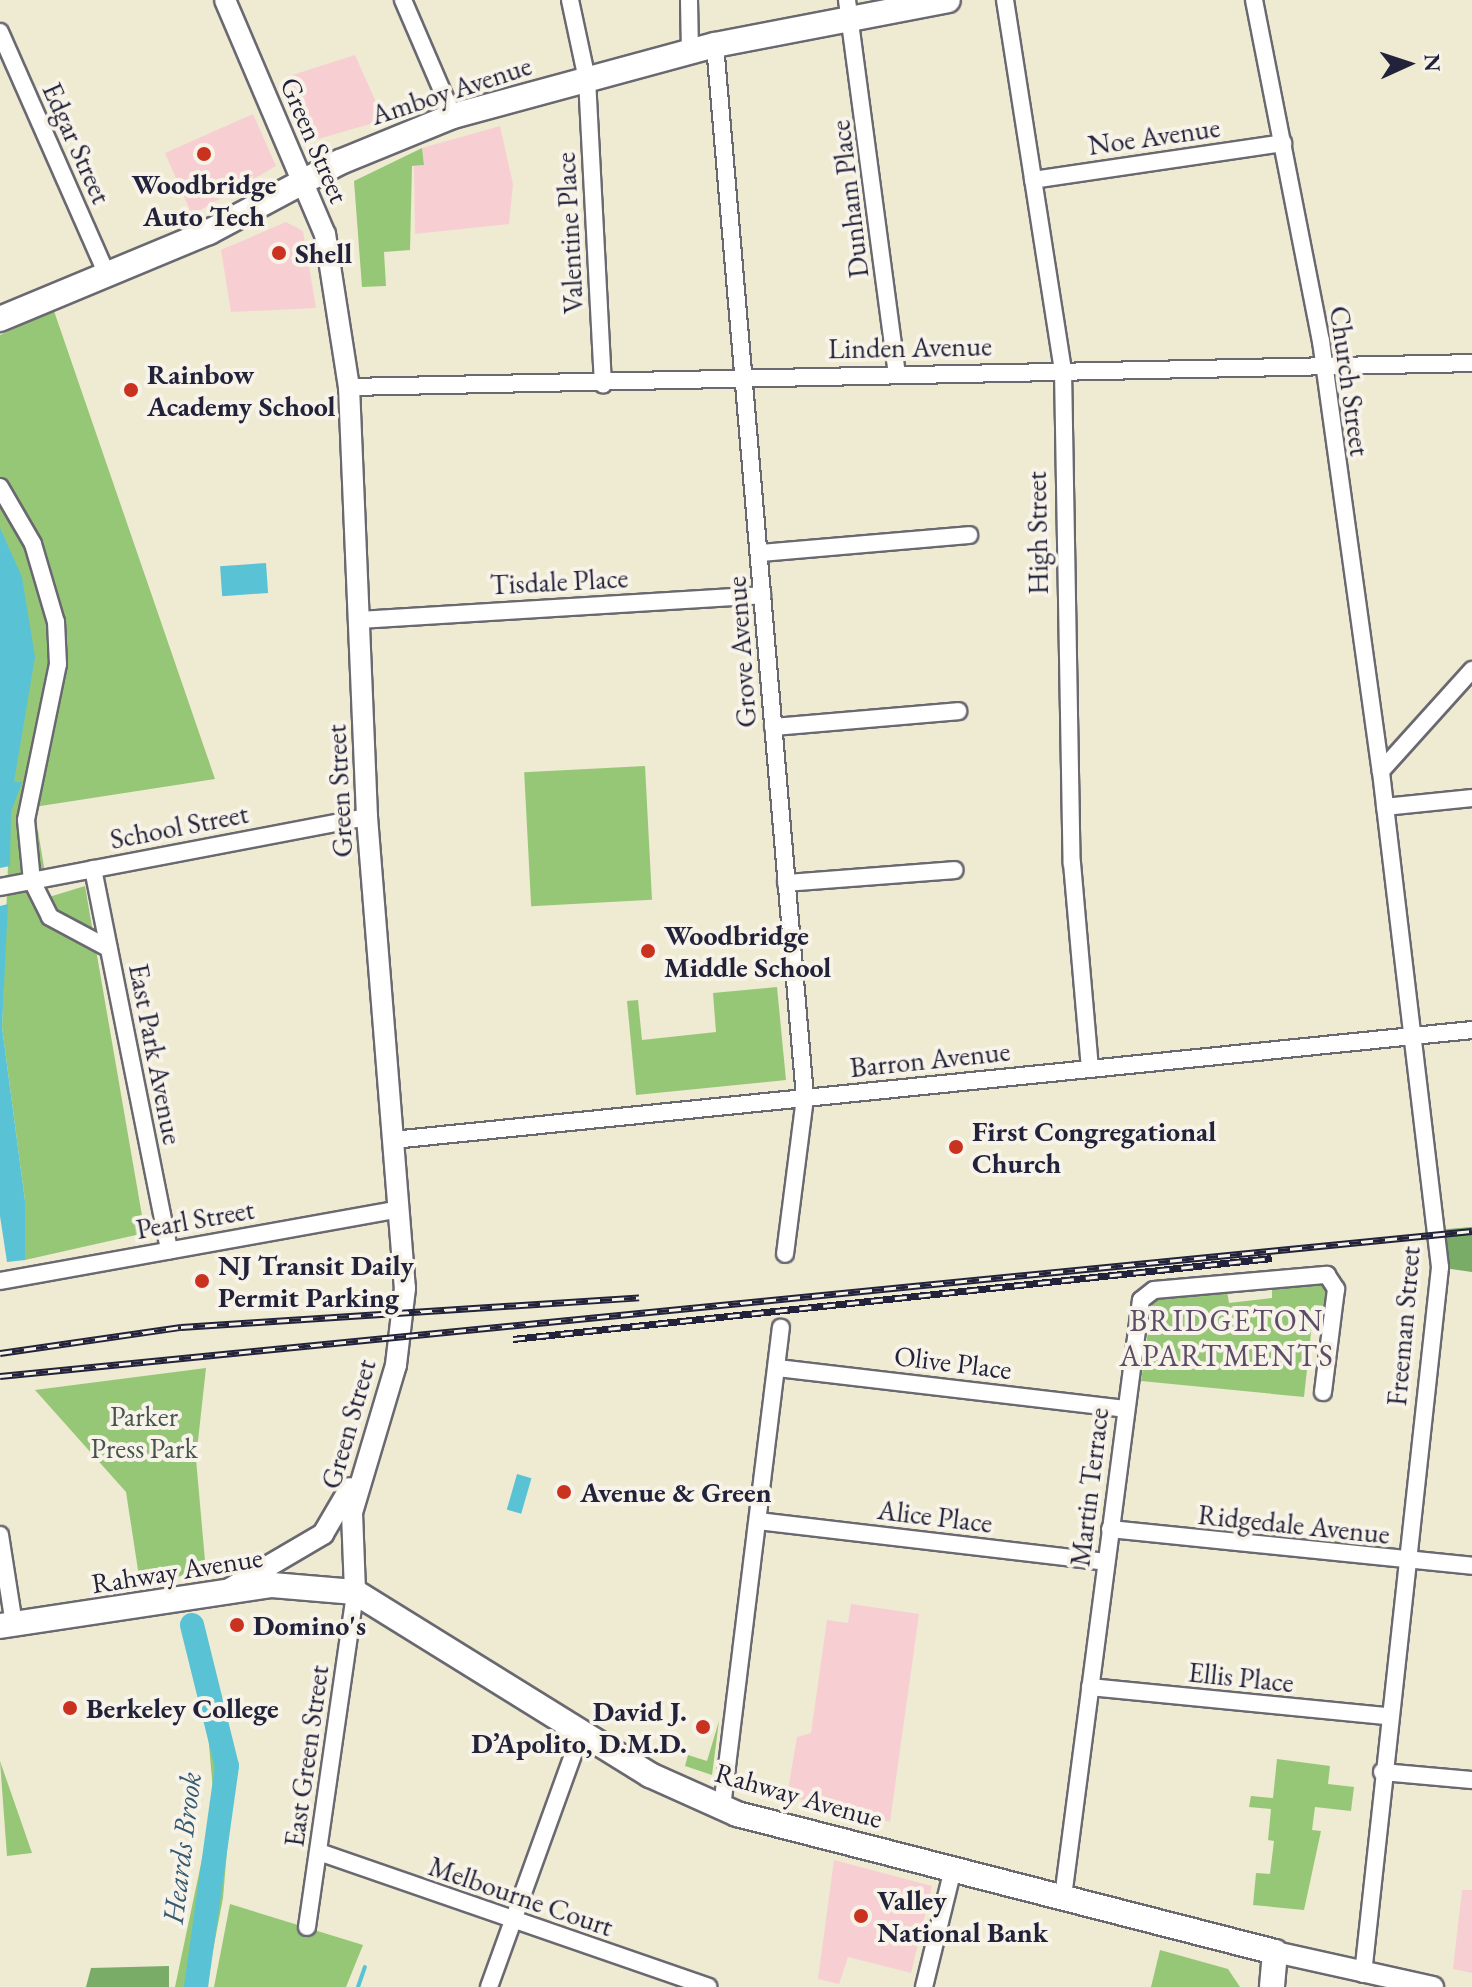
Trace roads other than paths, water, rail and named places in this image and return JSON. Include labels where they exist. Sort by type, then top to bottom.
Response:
[{"type":"main road","name":"Amboy Avenue","points":[[0,319],[107,275],[453,116],[849,10],[948,0]]},
{"type":"main road","name":"Rahway Avenue","points":[[7,1625],[297,1584],[355,1592],[581,1733],[722,1807],[1275,1952]]},
{"type":"main road","points":[[1272,1987],[1275,1952]]},
{"type":"street","name":"Green Street","points":[[225,0],[304,183],[334,270],[349,387],[367,817],[399,1209],[402,1334],[367,1452],[350,1528],[355,1592]]},
{"type":"street","points":[[403,0],[453,116]]},
{"type":"street","name":"Valentine Place","points":[[570,0],[587,79],[603,385]]},
{"type":"street","points":[[689,0],[690,51]]},
{"type":"street","name":"High Street","points":[[1005,0],[1063,370],[1072,863],[1090,1068]]},
{"type":"street","name":"Church Street","points":[[1254,0],[1323,367],[1381,771]]},
{"type":"street","name":"Dunham Place","points":[[849,10],[897,373]]},
{"type":"street","name":"Edgar Street","points":[[0,32],[107,275]]},
{"type":"street","name":"Grove Avenue","points":[[715,45],[805,1098],[785,1254]]},
{"type":"street","name":"Noe Avenue","points":[[1033,180],[1283,143]]},
{"type":"street","name":"Linden Avenue","points":[[349,387],[603,385],[744,376],[1472,363]]},
{"type":"street","points":[[0,487],[33,544],[56,622],[58,664],[26,820],[32,881],[50,917],[108,948]]},
{"type":"street","points":[[760,553],[969,535]]},
{"type":"street","name":"Tisdale Place","points":[[359,620],[762,595]]},
{"type":"street","points":[[1381,771],[1472,670]]},
{"type":"street","points":[[773,727],[958,711]]},
{"type":"street","name":"Freeman Street","points":[[1363,1974],[1403,1562],[1440,1267],[1381,771]]},
{"type":"street","points":[[1385,807],[1472,798]]},
{"type":"street","name":"School Street","points":[[4,887],[367,817]]},
{"type":"street","name":"East Park Avenue","points":[[93,869],[169,1250]]},
{"type":"street","points":[[786,883],[955,870]]},
{"type":"street","name":"Barron Avenue","points":[[393,1140],[1472,1030]]},
{"type":"street","name":"Pearl Street","points":[[0,1281],[399,1209]]},
{"type":"street","name":"Martin Terrace","points":[[1063,1897],[1124,1409],[1145,1294],[1327,1275],[1336,1289],[1323,1392]]},
{"type":"street","points":[[722,1807],[781,1328]]},
{"type":"street","name":"Olive Place","points":[[777,1368],[1124,1409]]},
{"type":"street","points":[[226,1592],[323,1534],[367,1452]]},
{"type":"street","name":"Alice Place","points":[[758,1521],[1106,1562]]},
{"type":"street","name":"Ridgedale Avenue","points":[[1110,1529],[1403,1562],[1472,1566]]},
{"type":"street","points":[[0,1535],[7,1625]]},
{"type":"street","name":"East Green Street","points":[[307,1927],[355,1592]]},
{"type":"street","name":"Ellis Place","points":[[1090,1687],[1388,1716]]},
{"type":"street","points":[[489,1987],[581,1733]]},
{"type":"street","points":[[1382,1772],[1472,1780]]},
{"type":"street","name":"Melbourne Court","points":[[319,1852],[511,1922],[708,1987]]},
{"type":"street","points":[[924,1987],[953,1869]]},
{"type":"street","name":"Rahway Avenue","points":[[1275,1952],[1363,1974],[1433,1987]]},
{"type":"water","points":[[0,528],[22,577],[35,657],[14,782],[22,782],[11,812],[10,866],[0,868]]},
{"type":"water","points":[[266,563],[268,593],[222,596],[220,566]]},
{"type":"water","points":[[8,904],[2,1027],[25,1201],[25,1260],[7,1262],[0,1216],[0,906]]},
{"type":"water","points":[[517,1474],[531,1478],[521,1514],[507,1510]]},
{"type":"waterway","name":"Heards Brook","points":[[192,1625],[227,1766],[196,1987]]},
{"type":"waterway","points":[[358,1987],[365,1967]]},
{"type":"railway","points":[[0,1376],[1472,1231]]},
{"type":"railway","points":[[513,1339],[1272,1258]]},
{"type":"railway","points":[[0,1353],[181,1327],[639,1297]]},
{"type":"place","name":"Woodbridge Auto Tech","points":[[204,154]]},
{"type":"place","name":"Shell","points":[[279,253]]},
{"type":"place","name":"Rainbow Academy School","points":[[131,390]]},
{"type":"place","name":"Woodbridge Middle School","points":[[648,951]]},
{"type":"place","name":"First Congregational Church","points":[[956,1147]]},
{"type":"place","name":"NJ Transit Daily Permit Parking","points":[[202,1281]]},
{"type":"place","name":"Avenue & Green","points":[[564,1492]]},
{"type":"place","name":"Domino's","points":[[237,1625]]},
{"type":"place","name":"Berkeley College","points":[[70,1708]]},
{"type":"place","name":"David J. D’Apolito, D.M.D.","points":[[703,1727]]},
{"type":"place","name":"Valley National Bank","points":[[861,1916]]},
{"type":"district","name":"BRIDGETON APARTMENTS","points":[[1227,1338]]},
{"type":"park label","name":"Parker Press Park","points":[[144,1432]]}]
